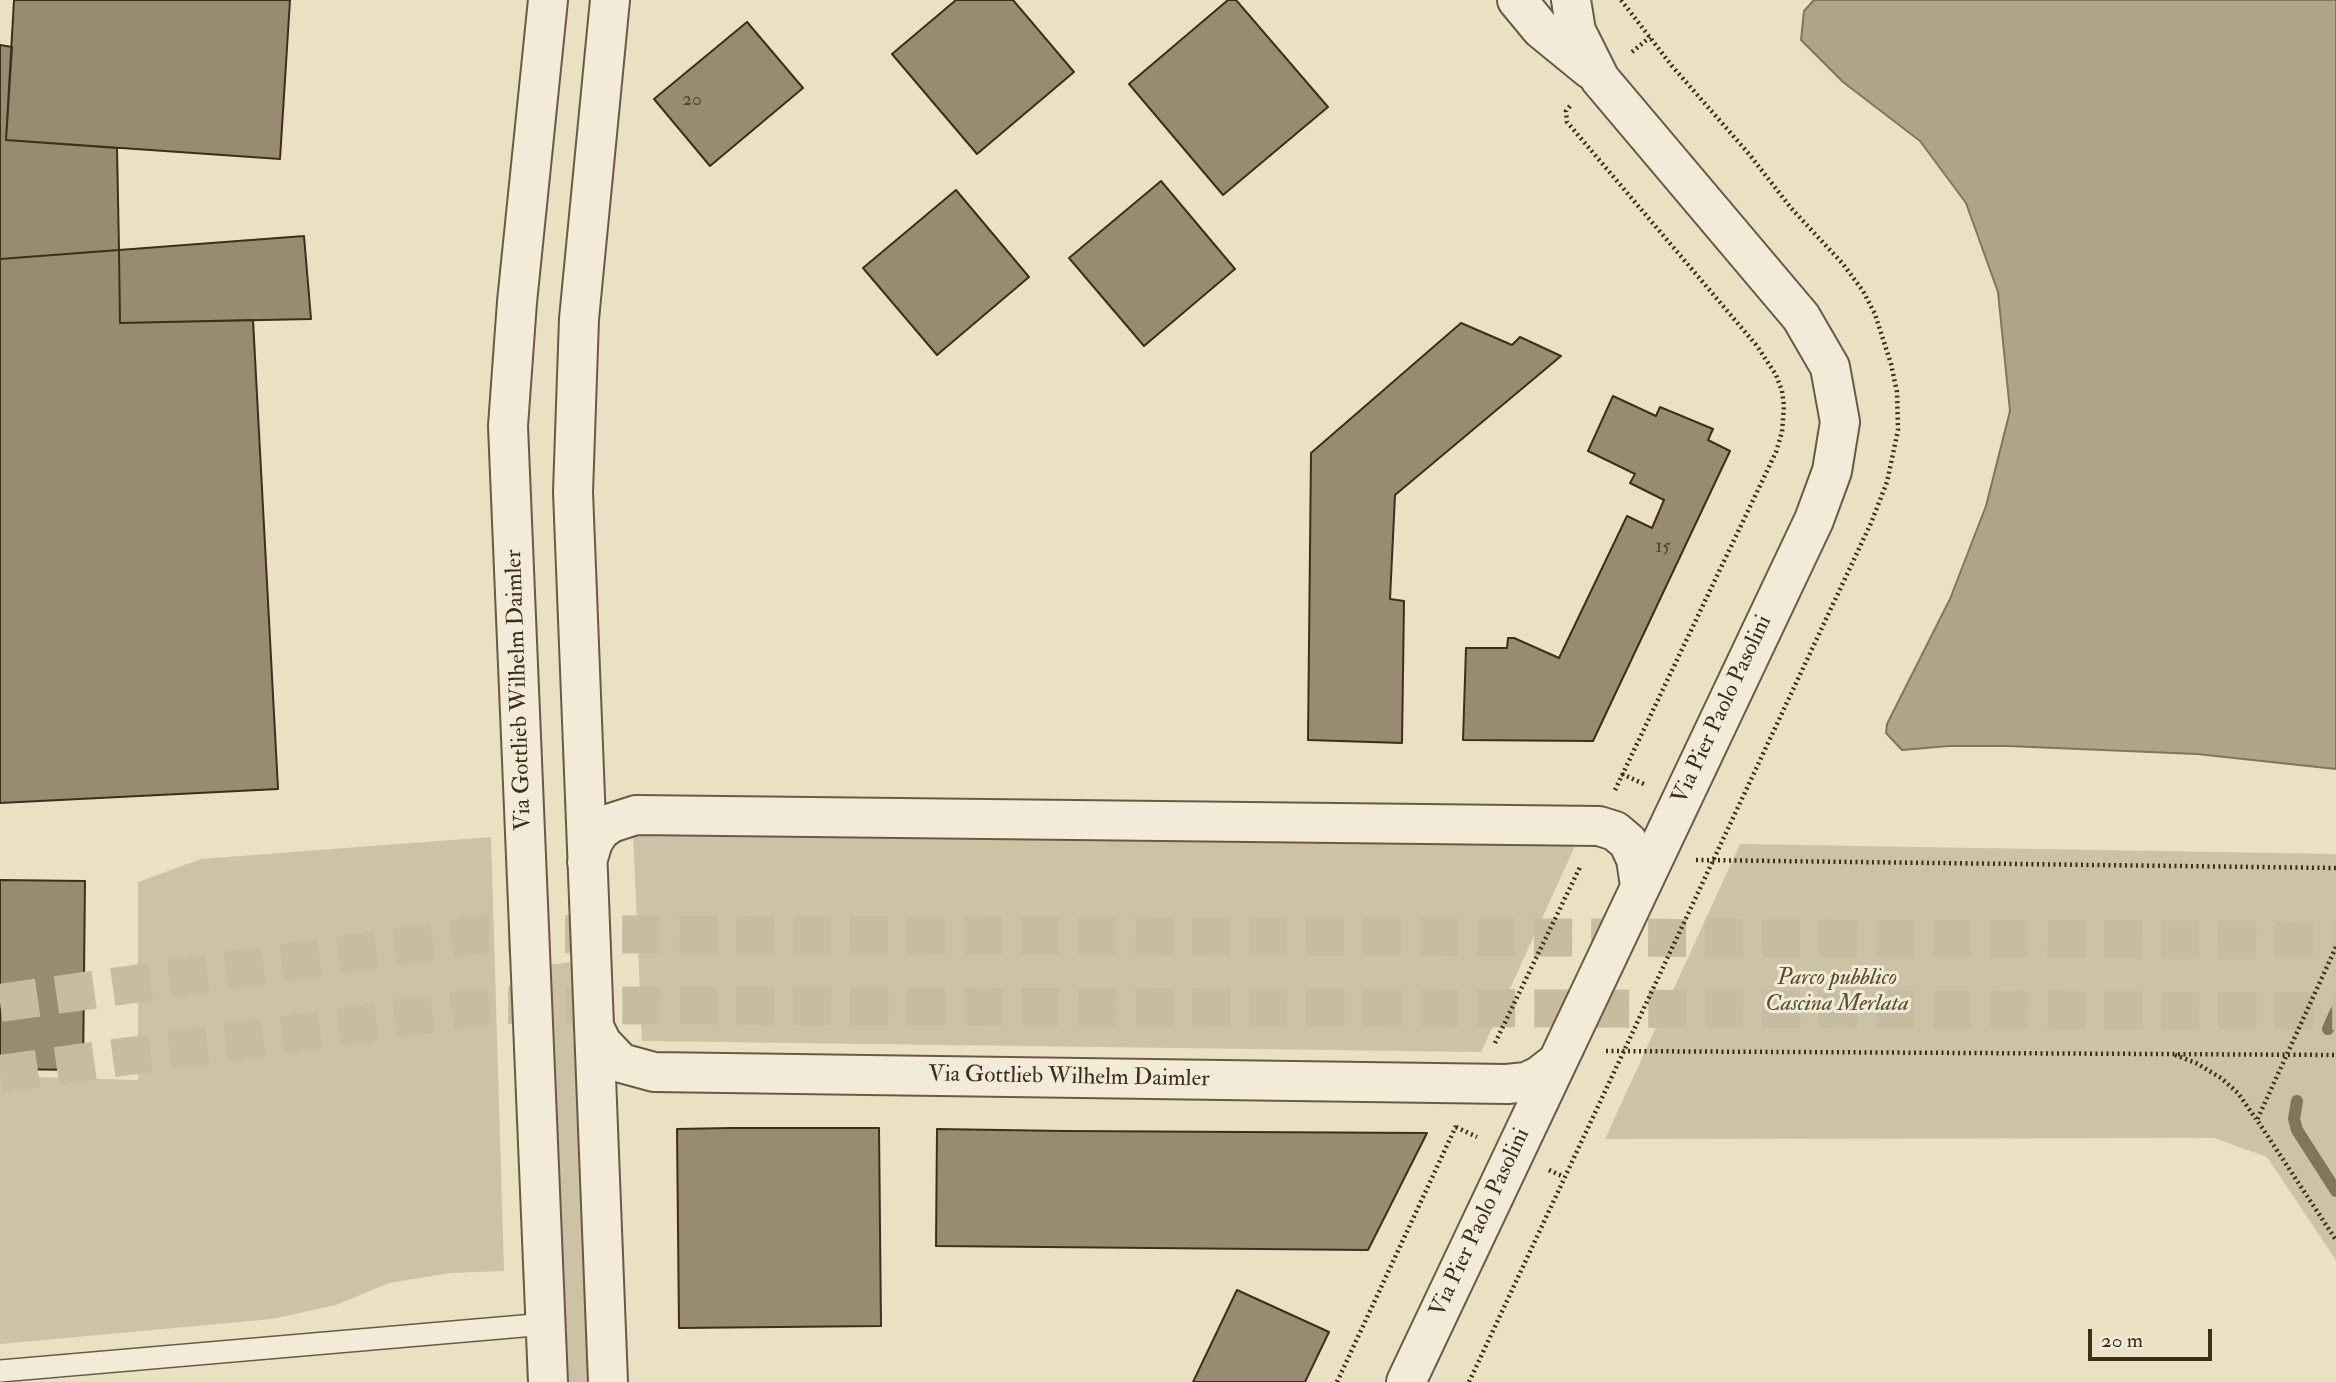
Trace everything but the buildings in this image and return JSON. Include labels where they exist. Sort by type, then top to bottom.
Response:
[{"type":"street","name":"Via Gottlieb Wilhelm Daimler","points":[[548,0],[517,302],[509,426],[548,1382]]},
{"type":"street","points":[[608,1382],[573,492],[579,319],[611,0]]},
{"type":"street","name":"Via Pier Paolo Pasolini","points":[[1406,1382],[1814,520],[1832,471],[1840,422],[1830,367],[1801,317],[1597,75],[1541,29],[1517,0]]},
{"type":"street","name":"Via Pier Paolo Pasolini","points":[[1571,0],[1576,31],[1597,75]]},
{"type":"street","points":[[587,862],[600,831],[611,823],[636,815],[1599,826],[1615,831],[1628,842],[1636,859],[1640,886]]},
{"type":"street","name":"Via Gottlieb Wilhelm Daimler","points":[[594,1027],[602,1043],[621,1063],[654,1072],[1507,1084],[1526,1082],[1557,1062]]},
{"type":"lane","points":[[0,1371],[546,1324]]},
{"type":"path","points":[[1621,0],[1650,37]]},
{"type":"path","points":[[1573,103],[1566,111],[1567,122],[1757,346],[1776,375],[1784,406],[1782,432],[1776,452],[1610,799]]},
{"type":"path","points":[[1494,1046],[1584,859]]},
{"type":"path","points":[[1695,860],[2336,868]]},
{"type":"path","points":[[2257,1120],[2336,947]]},
{"type":"path","points":[[1606,1051],[2336,1055]]},
{"type":"path","points":[[2171,1053],[2196,1063],[2221,1078],[2238,1093],[2336,1240]]},
{"type":"path","points":[[1337,1382],[1460,1119]]},
{"type":"green space","points":[[633,833],[1575,846],[1481,1052],[642,1041]]},
{"type":"green space","points":[[491,837],[504,1271],[450,1273],[389,1283],[336,1305],[272,1319],[0,1344],[0,1076],[138,1080],[138,882],[201,859]]},
{"type":"green space","name":"Parco pubblico Cascina Merlata","points":[[1740,844],[2336,854],[2336,1260],[2267,1157],[2214,1138],[1605,1139]]},
{"type":"green space","points":[[572,962],[590,1382],[569,1382],[548,965]]},
{"type":"shaded area","points":[[1814,0],[2336,0],[2336,769],[2197,754],[2008,746],[1949,746],[1902,750],[1886,733],[1887,724],[1950,599],[1986,506],[2010,411],[1998,292],[1966,203],[1920,141],[1843,82],[1801,40],[1804,11]]},
{"type":"waterway","points":[[2328,1029],[2336,1011]]},
{"type":"waterway","points":[[2297,1101],[2294,1119],[2297,1130],[2336,1191]]},
{"type":"tunnel","points":[[0,1003],[485,934],[2336,940]]},
{"type":"tunnel","points":[[0,1074],[496,1005],[2336,1011]]}]
